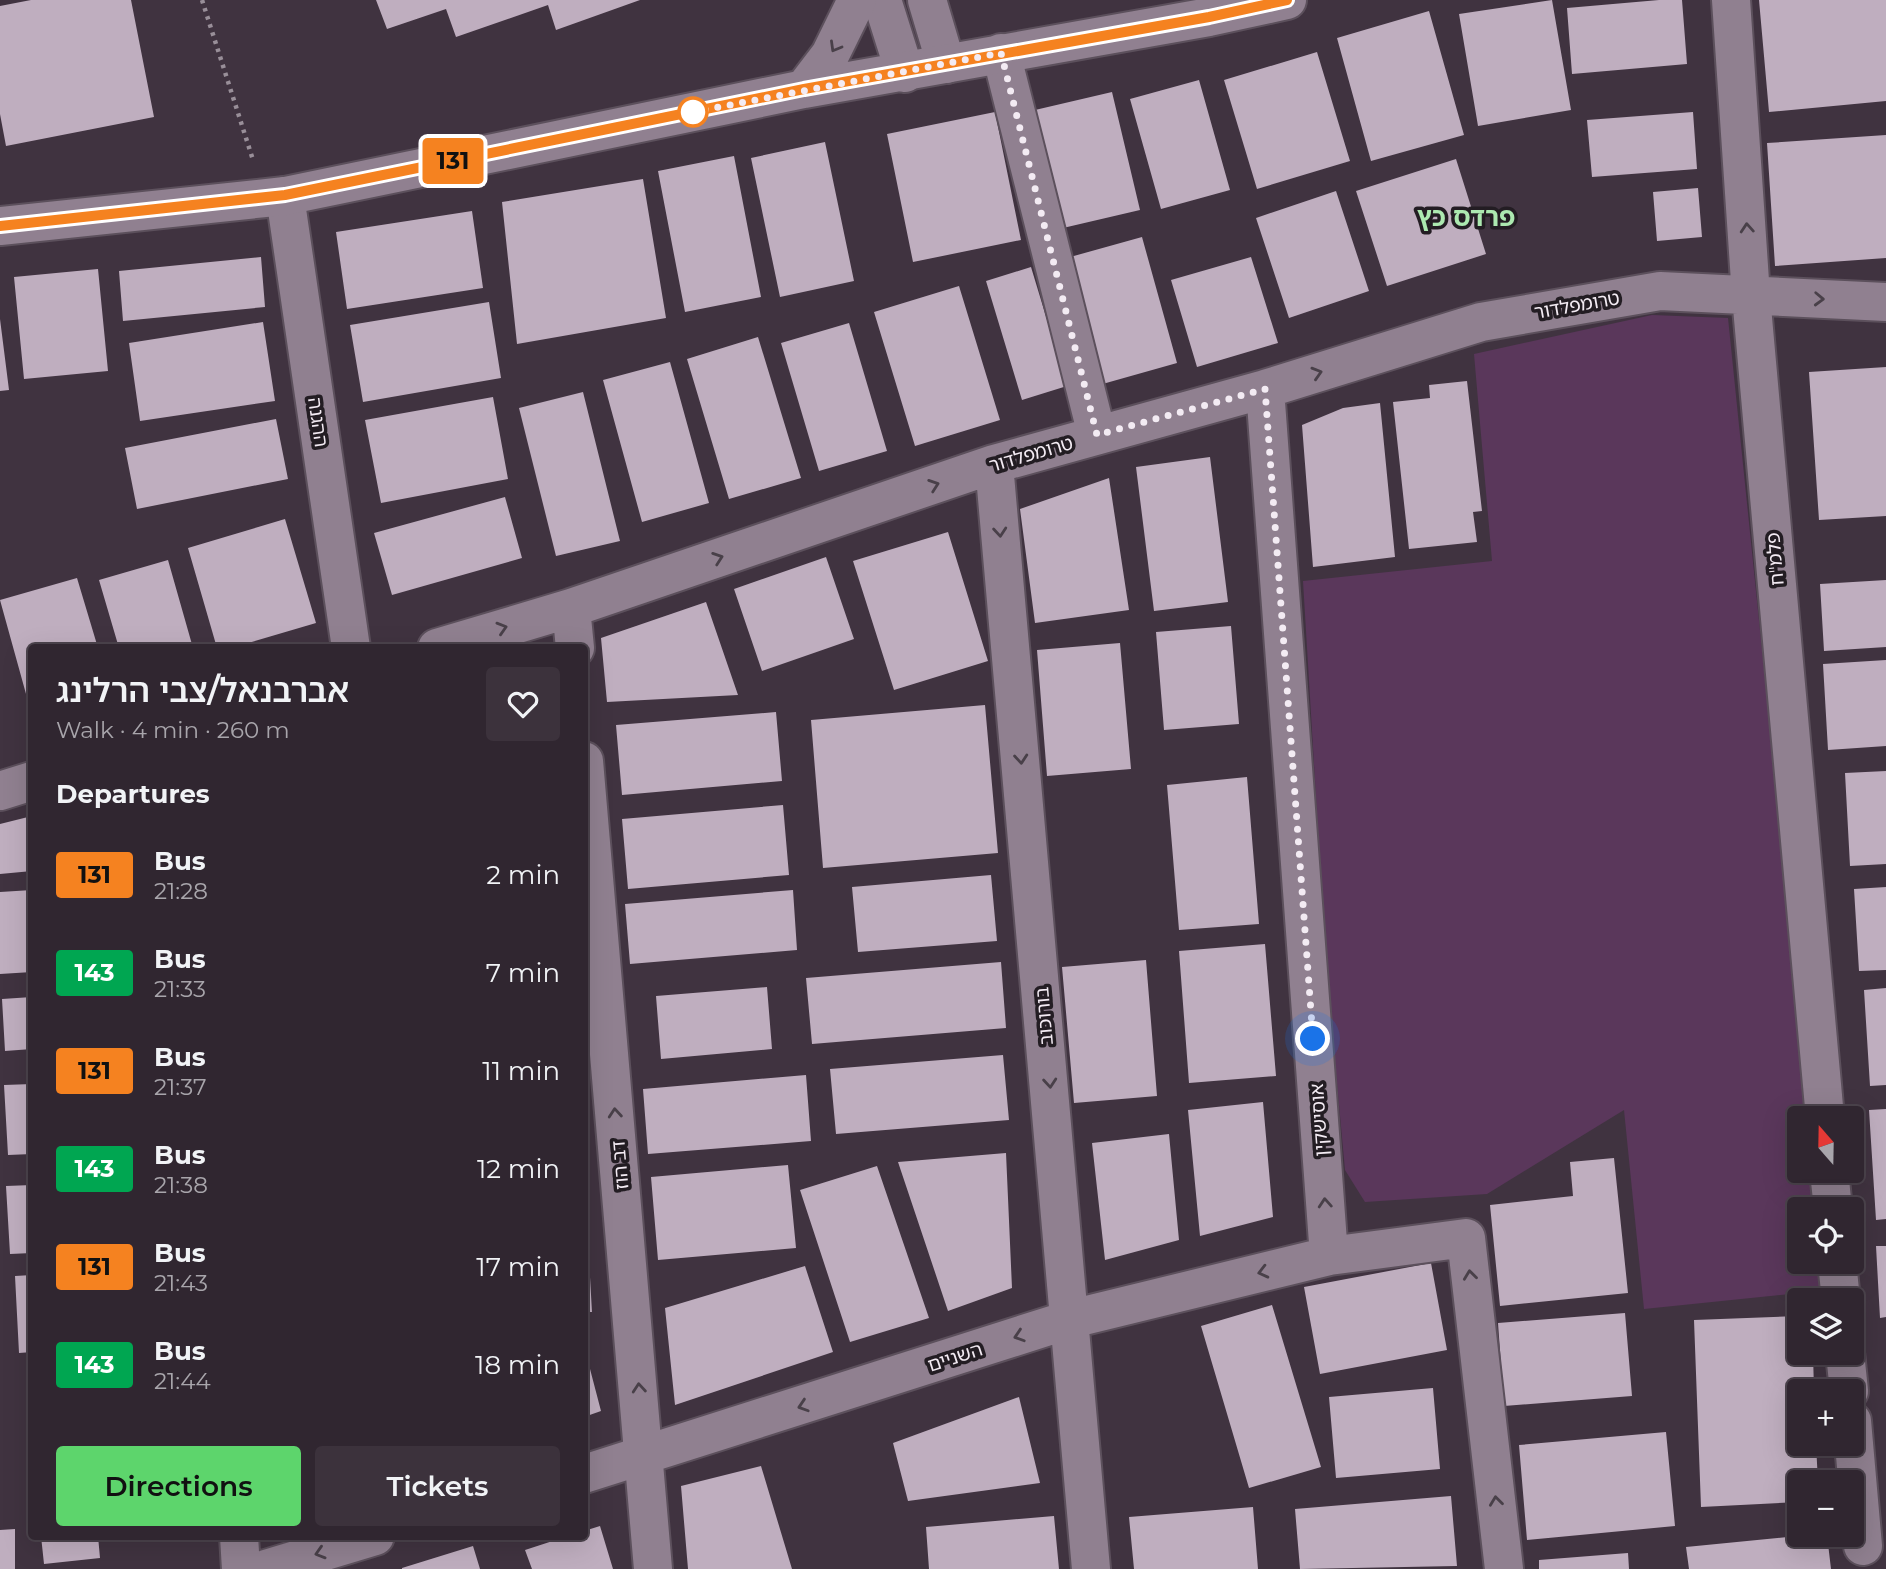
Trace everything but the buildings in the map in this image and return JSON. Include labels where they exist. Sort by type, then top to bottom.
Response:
[{"type":"street","points":[[804,89],[830,55],[858,0]]},
{"type":"street","points":[[881,0],[905,73]]},
{"type":"street","points":[[928,0],[946,64]]},
{"type":"street","points":[[0,226],[275,197],[804,89],[1209,17],[1287,0]]},
{"type":"street","name":"פלמ\"ח","points":[[1731,0],[1751,296],[1824,1106]]},
{"type":"street","points":[[1001,53],[1097,435]]},
{"type":"street","name":"ההגנה","points":[[275,197],[350,644]]},
{"type":"street","name":"טרומפלדור","points":[[450,644],[571,608],[994,464],[1265,389],[1482,322],[1660,291],[1886,302]]},
{"type":"street","name":"אוסישקין","points":[[1265,389],[1329,1256]]},
{"type":"street","name":"בורוכוב","points":[[994,464],[1091,1569]]},
{"type":"street","points":[[571,608],[575,644]]},
{"type":"street","points":[[0,791],[28,782]]},
{"type":"street","name":"דב הוז","points":[[588,807],[653,1569]]},
{"type":"street","points":[[1329,1256],[1466,1238],[1504,1569]]},
{"type":"street","name":"השניים","points":[[588,1473],[1071,1319],[1329,1256]]},
{"type":"street","points":[[239,1540],[241,1569]]},
{"type":"street","points":[[266,1569],[362,1540]]},
{"type":"path","points":[[202,0],[275,197]]},
{"type":"shaded area","points":[[1652,315],[1728,318],[1809,1106],[1787,1106],[1787,1183],[1817,1183],[1818,1197],[1787,1197],[1787,1274],[1826,1274],[1828,1288],[1787,1288],[1787,1294],[1644,1309],[1624,1110],[1487,1194],[1365,1202],[1345,1170],[1326,963],[1303,581],[1492,561],[1474,354]]},
{"type":"bus line","name":"131","points":[[0,226],[285,195],[804,89],[1209,17],[1287,0]]},
{"type":"district","name":"פרדס כץ","points":[[1466,217]]},
{"type":"route","points":[[693,112],[1001,53],[1097,435],[1265,389],[1313,1039]]}]
